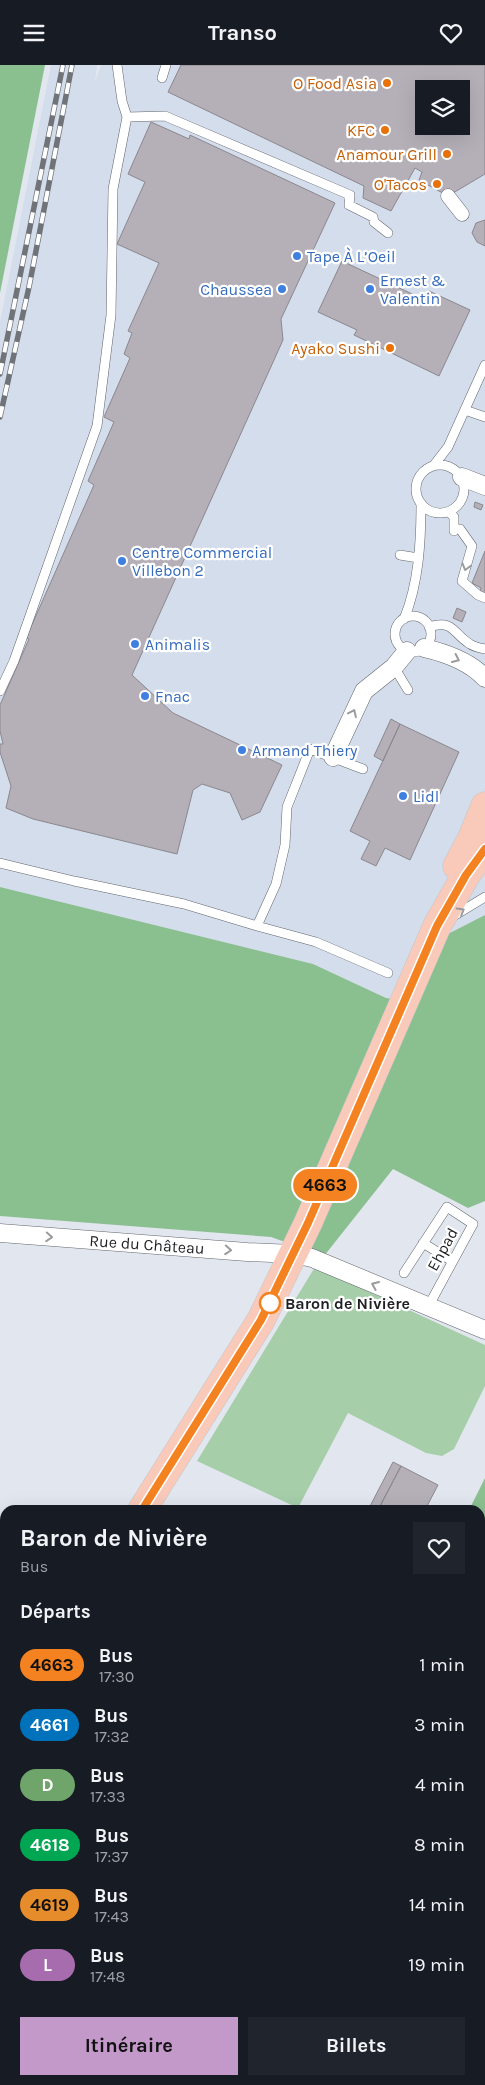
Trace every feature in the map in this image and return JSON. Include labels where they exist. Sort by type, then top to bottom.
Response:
[{"type":"main road","points":[[145,1505],[261,1320],[294,1254],[443,914],[456,869],[479,844],[485,806]]},
{"type":"street","points":[[448,196],[462,214]]},
{"type":"street","points":[[456,472],[485,486]]},
{"type":"street","points":[[333,757],[364,691],[416,650],[458,659],[478,671],[485,678]]},
{"type":"street","points":[[479,844],[485,790]]},
{"type":"street","name":"Rue du Château","points":[[0,1233],[294,1254],[312,1258],[485,1330]]},
{"type":"lane","points":[[0,691],[14,661],[97,426],[111,315],[113,189],[127,117],[122,101],[117,65]]},
{"type":"lane","points":[[162,78],[166,65]]},
{"type":"lane","points":[[127,117],[165,116],[350,195],[349,205],[373,217],[374,222],[388,233]]},
{"type":"lane","points":[[411,602],[420,618],[430,627],[430,639],[416,650],[402,649],[396,639],[396,628],[404,619],[411,602],[418,558],[421,534],[421,503],[416,488],[417,481],[421,474],[434,465],[448,447],[485,365]]},
{"type":"lane","points":[[465,409],[485,417]]},
{"type":"lane","points":[[421,503],[433,512],[449,512],[456,507],[464,493],[448,447]]},
{"type":"lane","points":[[434,465],[456,472]]},
{"type":"lane","points":[[421,534],[433,512]]},
{"type":"lane","points":[[449,512],[454,517],[457,530],[472,546],[462,581],[478,595],[485,598]]},
{"type":"lane","points":[[400,555],[418,558]]},
{"type":"lane","points":[[404,619],[409,617],[420,618]]},
{"type":"lane","points":[[430,627],[438,624],[452,627],[469,644],[485,649]]},
{"type":"lane","points":[[394,667],[408,690]]},
{"type":"lane","points":[[257,926],[276,884],[285,845],[287,807],[310,749],[363,769]]},
{"type":"lane","points":[[0,863],[184,904],[316,941],[388,973]]},
{"type":"lane","points":[[443,914],[484,898]]},
{"type":"lane","name":"Ehpad","points":[[404,1273],[446,1207],[474,1224],[428,1307]]},
{"type":"lane","points":[[423,1243],[452,1261]]},
{"type":"shaded area","points":[[51,65],[97,65],[95,82],[101,65],[485,65],[485,915],[444,936],[412,1001],[386,998],[313,964],[0,887],[0,322]]},
{"type":"green space","points":[[0,65],[45,65],[0,293]]},
{"type":"green space","points":[[0,887],[313,964],[386,998],[411,1001],[444,936],[485,915],[485,1201],[468,1208],[393,1169],[324,1256],[271,1237],[0,1216]]},
{"type":"green space","points":[[315,1267],[485,1345],[485,1386],[454,1449],[442,1456],[426,1453],[348,1413],[300,1505],[292,1505],[197,1461]]},
{"type":"green space","points":[[485,1478],[485,1505],[472,1505]]},
{"type":"building","points":[[181,65],[485,65],[485,174],[448,196],[419,180],[422,172],[415,168],[391,211],[363,198],[364,186],[168,92]]},
{"type":"building","points":[[151,122],[189,139],[190,135],[335,203],[281,319],[283,340],[132,675],[173,713],[282,765],[260,812],[242,820],[230,793],[202,784],[193,790],[177,854],[33,819],[6,808],[11,786],[0,752],[0,744],[3,744],[0,731],[0,705],[29,639],[26,638],[94,485],[88,481],[114,422],[104,417],[130,358],[124,354],[132,333],[128,331],[159,263],[117,244],[145,182],[128,174]]},
{"type":"building","points":[[485,220],[485,246],[477,242],[472,233],[476,223]]},
{"type":"building","points":[[342,261],[425,300],[429,291],[470,310],[439,376],[354,335],[357,330],[318,312]]},
{"type":"building","points":[[475,502],[483,505],[481,510],[474,507]]},
{"type":"building","points":[[485,551],[485,598],[478,595],[481,588],[472,583]]},
{"type":"building","points":[[457,608],[466,612],[462,622],[453,618]]},
{"type":"building","points":[[391,719],[400,724],[383,761],[374,756]]},
{"type":"building","name":"Lidl","points":[[400,724],[459,752],[410,860],[385,848],[376,866],[361,859],[370,841],[350,831]]},
{"type":"building","points":[[393,1462],[401,1466],[381,1505],[371,1505]]},
{"type":"building","points":[[401,1466],[438,1485],[428,1505],[381,1505]]},
{"type":"railway","points":[[0,374],[63,65]]},
{"type":"railway","points":[[0,417],[29,287],[72,65]]},
{"type":"bus line","name":"4663","points":[[145,1505],[261,1320],[308,1223],[437,926],[466,875],[485,849]]},
{"type":"place","name":"O Food Asia","points":[[387,83]]},
{"type":"place","name":"KFC","points":[[385,130]]},
{"type":"place","name":"Anamour Grill","points":[[447,154]]},
{"type":"place","name":"O'Tacos","points":[[437,184]]},
{"type":"place","name":"Tape À L’Oeil","points":[[297,256]]},
{"type":"place","name":"Chaussea","points":[[282,289]]},
{"type":"place","name":"Ernest & Valentin","points":[[370,289]]},
{"type":"place","name":"Ayako Sushi","points":[[390,348]]},
{"type":"place","name":"Centre Commercial Villebon 2","points":[[122,561]]},
{"type":"place","name":"Animalis","points":[[135,644]]},
{"type":"place","name":"Fnac","points":[[145,696]]},
{"type":"place","name":"Armand Thiery","points":[[242,750]]},
{"type":"place","name":"Lidl","points":[[403,796]]},
{"type":"place","name":"Baron de Nivière","points":[[270,1303]]}]
